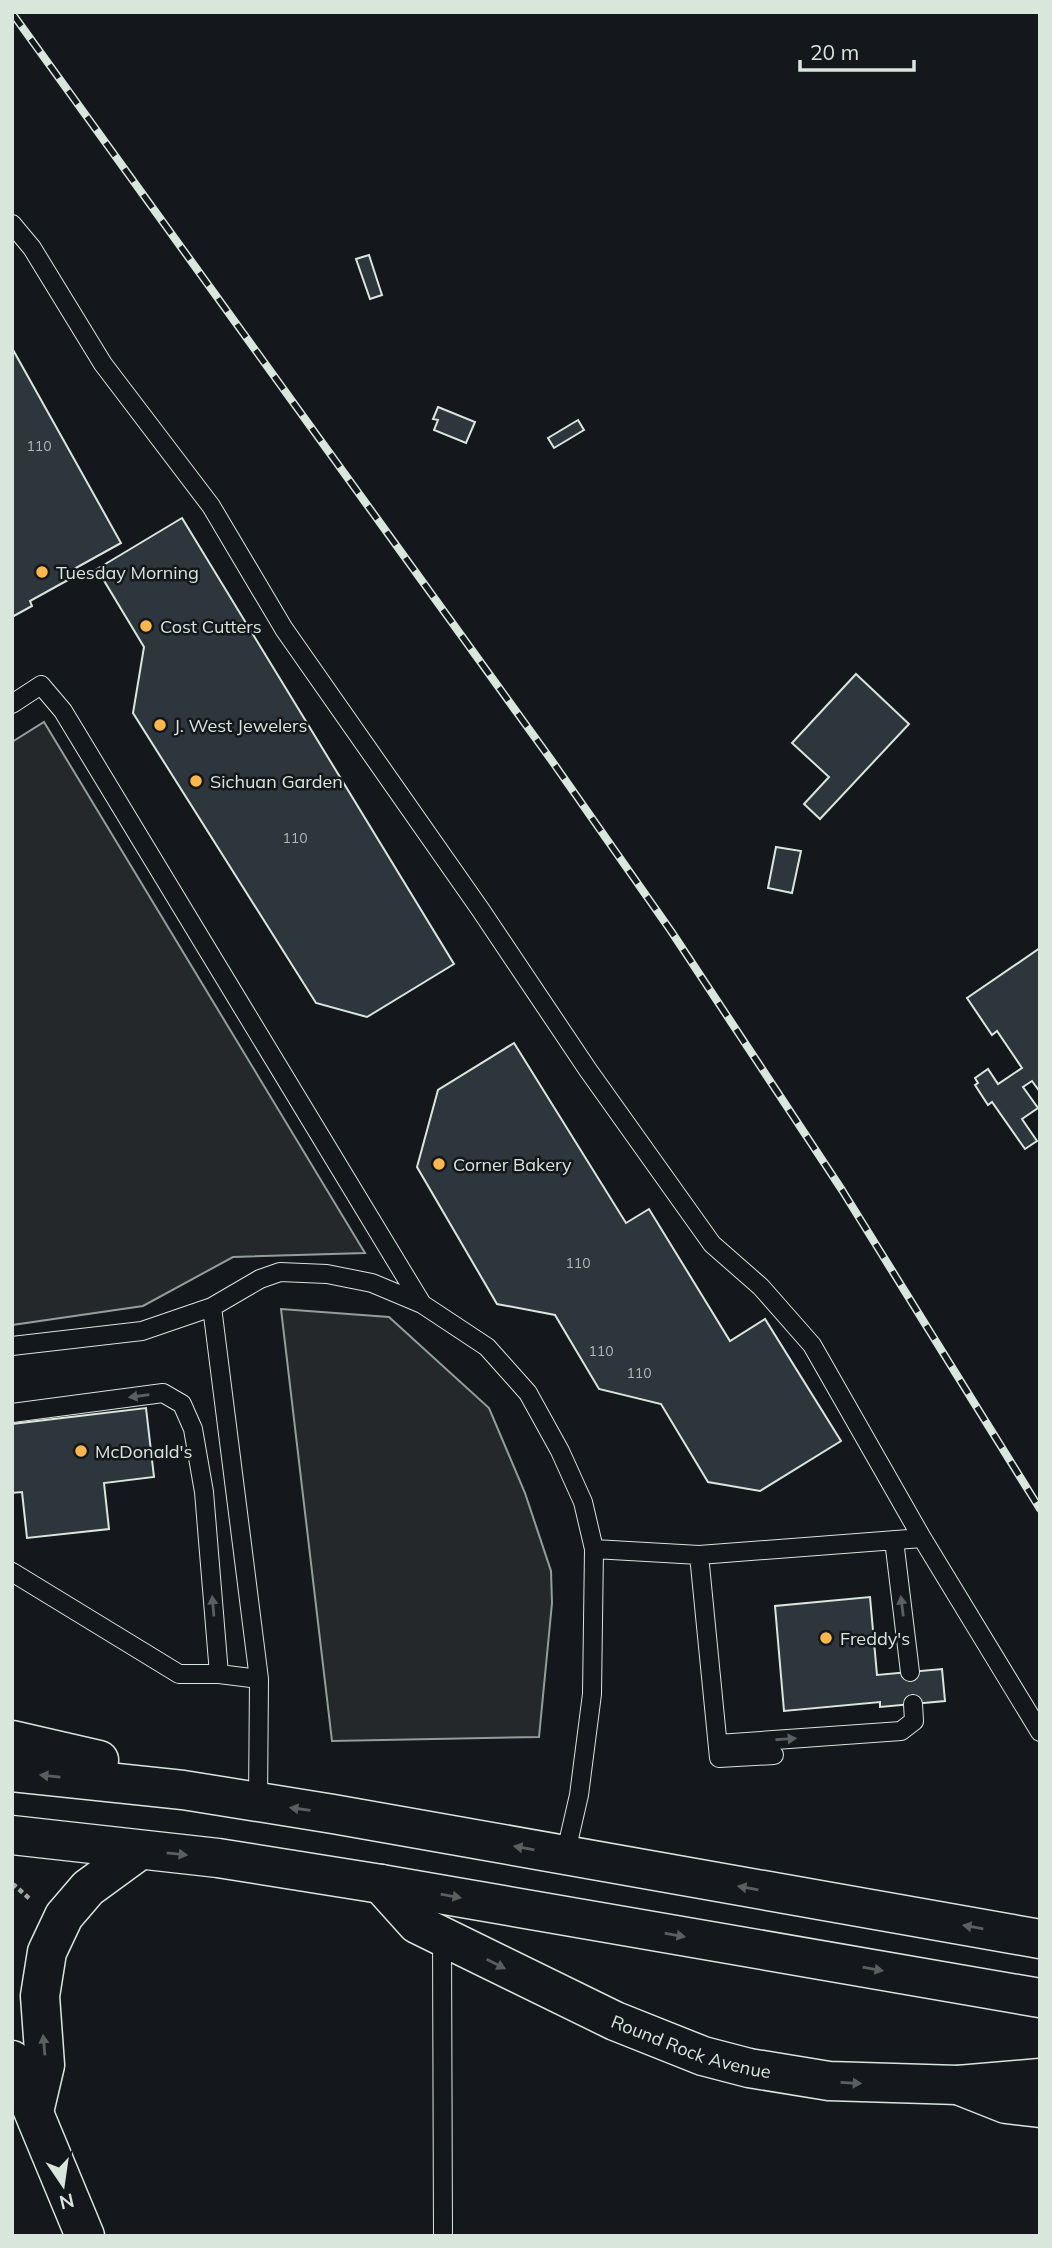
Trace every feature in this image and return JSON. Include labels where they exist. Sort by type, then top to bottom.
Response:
[{"type":"main road","points":[[12,1740],[143,1770],[183,1790]]},
{"type":"main road","points":[[12,1772],[183,1790],[333,1814],[1040,1939]]},
{"type":"main road","points":[[12,1835],[218,1858],[382,1884],[1040,1998]]},
{"type":"main road","points":[[34,2112],[45,2065],[40,1997],[47,1952],[64,1916],[88,1888],[140,1850]]},
{"type":"main road","name":"Round Rock Avenue","points":[[382,1884],[417,1924],[615,2021],[703,2056],[749,2068],[829,2081],[958,2085],[1040,2078]]},
{"type":"main road","points":[[12,2060],[85,2236]]},
{"type":"main road","points":[[958,2085],[1006,2104],[1040,2108]]},
{"type":"lane","points":[[12,224],[32,248],[103,364],[211,506],[285,629],[480,909],[587,1070],[712,1244],[761,1287],[812,1345],[922,1538],[1040,1732]]},
{"type":"lane","points":[[12,704],[41,685],[63,711],[422,1304]]},
{"type":"lane","points":[[12,1346],[142,1331],[212,1307],[260,1279],[280,1272],[327,1274],[372,1283],[422,1304],[487,1347],[528,1393],[560,1451],[583,1502],[594,1549],[592,1694],[579,1795],[565,1856]]},
{"type":"lane","points":[[212,1307],[259,1679],[258,1803]]},
{"type":"lane","points":[[12,1413],[163,1393],[183,1404],[193,1429],[204,1492],[219,1674]]},
{"type":"lane","points":[[594,1549],[699,1555],[922,1538]]},
{"type":"lane","points":[[894,1540],[910,1672]]},
{"type":"lane","points":[[699,1555],[719,1758],[774,1755]]},
{"type":"lane","points":[[12,1572],[179,1674],[219,1674],[259,1679]]},
{"type":"lane","points":[[718,1744],[901,1731],[914,1721],[913,1704]]},
{"type":"lane","points":[[442,1937],[443,2236]]},
{"type":"path","points":[[13,1884],[37,1905]]},
{"type":"shaded area","points":[[44,722],[365,1253],[233,1257],[143,1306],[12,1325],[12,742]]},
{"type":"shaded area","points":[[281,1309],[389,1317],[489,1408],[525,1493],[551,1571],[552,1603],[539,1737],[332,1741]]},
{"type":"building","points":[[369,255],[382,295],[370,299],[356,259]]},
{"type":"building","points":[[12,348],[121,543],[74,569],[77,575],[30,601],[32,606],[12,617]]},
{"type":"building","points":[[438,407],[475,422],[466,443],[434,430],[438,420],[433,419]]},
{"type":"building","points":[[578,420],[584,430],[554,448],[548,438]]},
{"type":"building","points":[[182,518],[454,964],[367,1017],[316,1003],[133,713],[144,647],[97,569]]},
{"type":"building","points":[[856,674],[909,724],[820,819],[804,804],[829,777],[792,743]]},
{"type":"building","points":[[776,847],[801,851],[792,893],[768,888]]},
{"type":"building","points":[[1040,948],[1040,1092],[1032,1081],[1023,1087],[1038,1108],[1022,1119],[1037,1141],[1025,1149],[992,1102],[988,1105],[975,1085],[978,1083],[975,1078],[988,1069],[998,1084],[1022,1068],[997,1031],[992,1035],[967,998]]},
{"type":"building","points":[[514,1043],[626,1223],[649,1209],[730,1341],[765,1319],[841,1441],[760,1491],[708,1482],[661,1404],[599,1389],[555,1315],[497,1304],[417,1167],[438,1090]]},
{"type":"building","name":"McDonald's","points":[[146,1408],[154,1477],[104,1483],[109,1529],[27,1538],[22,1492],[12,1493],[12,1424]]},
{"type":"building","name":"Freddy's","points":[[870,1597],[877,1675],[942,1669],[945,1701],[880,1707],[880,1702],[784,1711],[775,1606]]},
{"type":"railway","points":[[12,13],[552,761],[671,931],[842,1190],[1040,1509]]},
{"type":"place","name":"Tuesday Morning","points":[[42,572]]},
{"type":"place","name":"Cost Cutters","points":[[146,626]]},
{"type":"place","name":"J. West Jewelers","points":[[160,725]]},
{"type":"place","name":"Sichuan Garden","points":[[196,781]]},
{"type":"place","name":"Corner Bakery","points":[[439,1164]]},
{"type":"place","name":"McDonald's","points":[[81,1451]]},
{"type":"place","name":"Freddy's","points":[[826,1638]]}]
